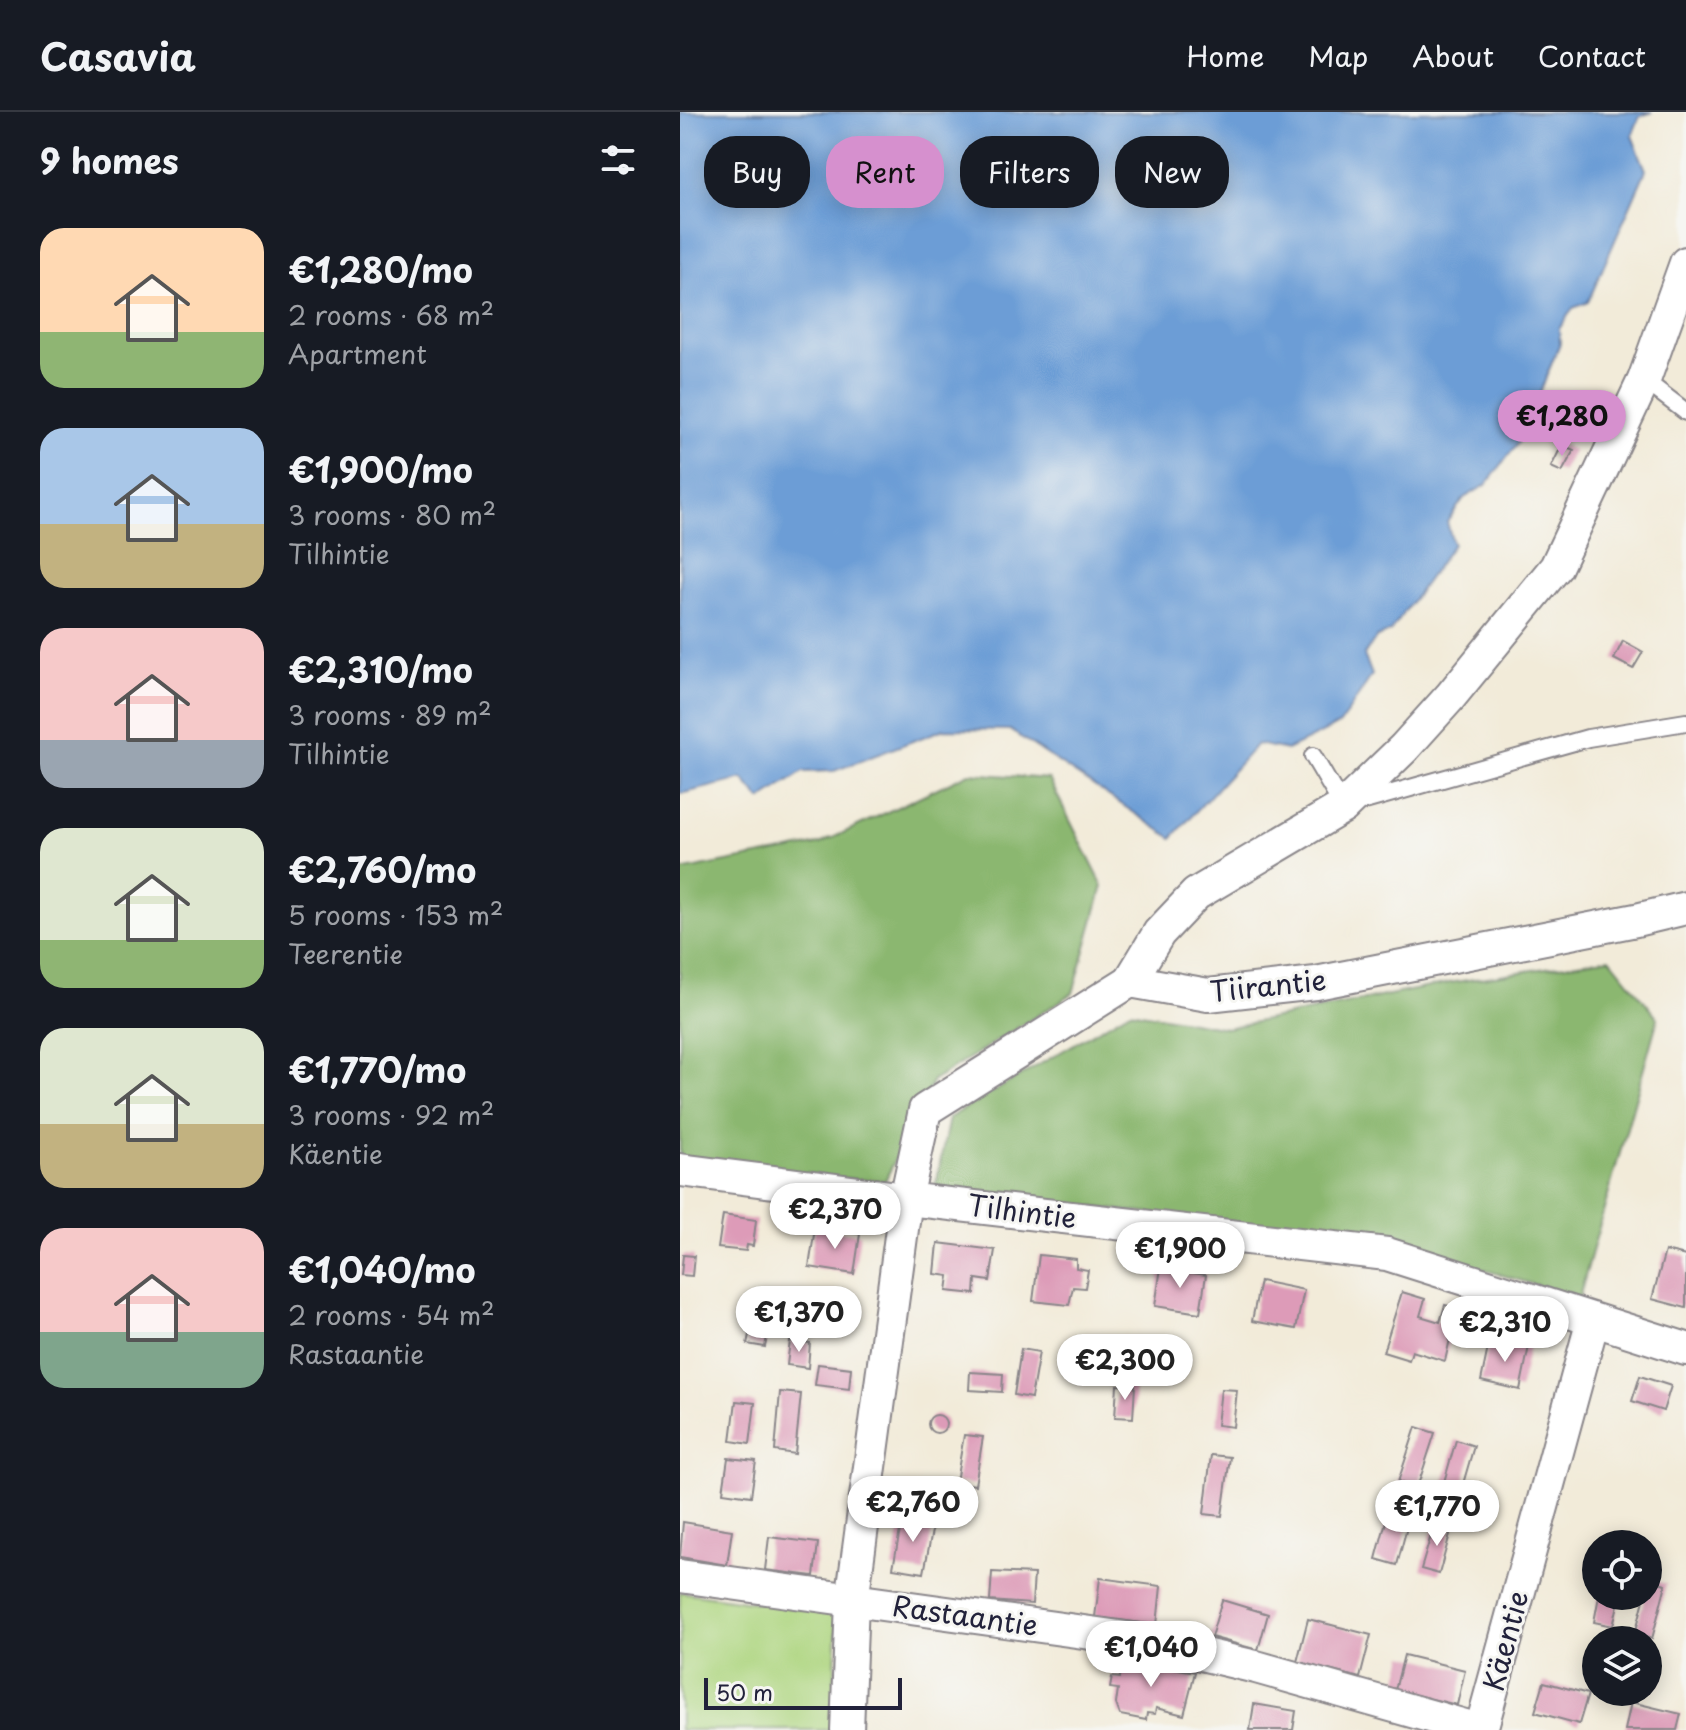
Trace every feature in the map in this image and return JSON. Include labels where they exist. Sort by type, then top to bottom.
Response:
[{"type":"street","points":[[847,1730],[852,1601],[906,1199],[925,1110],[1130,981],[1159,933],[1196,894],[1343,807],[1423,728],[1556,567],[1644,380],[1686,263]]},
{"type":"street","name":"Tiirantie","points":[[1130,981],[1208,995],[1316,983],[1686,908]]},
{"type":"street","name":"Tilhintie","points":[[680,1170],[1387,1254],[1686,1349]]},
{"type":"street","name":"Käentie","points":[[1480,1730],[1593,1320]]},
{"type":"street","name":"Rastaantie","points":[[680,1576],[1141,1640],[1256,1667],[1480,1730]]},
{"type":"lane","points":[[1644,380],[1686,412]]},
{"type":"lane","points":[[1313,756],[1343,807],[1588,738],[1686,722]]},
{"type":"green space","points":[[969,773],[1049,779],[1103,886],[1073,993],[933,1081],[884,1183],[680,1158],[680,871],[820,844]]},
{"type":"green space","points":[[1610,958],[1658,1018],[1579,1298],[1388,1241],[935,1189],[949,1118],[1130,1011],[1226,1028],[1449,983]]},
{"type":"green space","points":[[680,1592],[837,1614],[833,1730],[680,1730]]},
{"type":"water","points":[[680,112],[1653,112],[1640,116],[1632,136],[1646,170],[1588,302],[1573,308],[1559,329],[1560,343],[1521,439],[1486,485],[1464,498],[1447,522],[1453,544],[1390,632],[1377,637],[1364,655],[1372,675],[1340,724],[1287,750],[1257,744],[1172,838],[1010,730],[944,729],[834,771],[803,772],[761,800],[743,779],[680,794]]},
{"type":"building","points":[[1562,445],[1574,450],[1562,472],[1551,467]]},
{"type":"building","points":[[1623,641],[1643,652],[1633,669],[1614,659]]},
{"type":"building","points":[[723,1215],[756,1220],[753,1246],[747,1245],[746,1251],[718,1248]]},
{"type":"building","points":[[815,1228],[860,1234],[854,1274],[809,1267]]},
{"type":"building","points":[[938,1243],[995,1250],[990,1281],[976,1279],[975,1294],[947,1291],[949,1276],[935,1274]]},
{"type":"building","points":[[1665,1251],[1686,1256],[1686,1308],[1652,1299]]},
{"type":"building","points":[[683,1255],[694,1256],[692,1276],[681,1275]]},
{"type":"building","points":[[1039,1255],[1076,1259],[1076,1268],[1088,1270],[1085,1288],[1073,1287],[1069,1305],[1033,1301]]},
{"type":"building","points":[[1161,1268],[1206,1275],[1200,1313],[1155,1306]]},
{"type":"building","points":[[1260,1281],[1304,1290],[1296,1329],[1252,1321]]},
{"type":"building","points":[[1402,1292],[1425,1299],[1420,1316],[1440,1322],[1445,1305],[1457,1308],[1445,1361],[1412,1351],[1409,1360],[1383,1352]]},
{"type":"building","points":[[755,1307],[772,1310],[765,1347],[747,1344]]},
{"type":"building","points":[[1490,1338],[1529,1346],[1520,1390],[1481,1381]]},
{"type":"building","points":[[790,1341],[810,1343],[808,1368],[787,1365]]},
{"type":"building","points":[[1021,1349],[1039,1352],[1031,1398],[1014,1395]]},
{"type":"building","points":[[818,1364],[851,1368],[849,1389],[815,1385]]},
{"type":"building","points":[[970,1372],[1003,1374],[1002,1392],[969,1390]]},
{"type":"building","points":[[1640,1376],[1671,1386],[1663,1411],[1632,1401]]},
{"type":"building","points":[[1117,1385],[1135,1386],[1133,1418],[1115,1417]]},
{"type":"building","points":[[1221,1389],[1237,1390],[1233,1427],[1217,1425]]},
{"type":"building","points":[[780,1392],[801,1394],[795,1454],[775,1451]]},
{"type":"building","points":[[736,1401],[755,1403],[750,1444],[731,1441]]},
{"type":"building","points":[[937,1415],[946,1424],[937,1433],[928,1424]]},
{"type":"building","points":[[1416,1427],[1435,1433],[1417,1488],[1398,1482]]},
{"type":"building","points":[[964,1435],[983,1437],[975,1485],[956,1482]]},
{"type":"building","points":[[1456,1440],[1474,1446],[1458,1501],[1440,1496]]},
{"type":"building","points":[[1211,1455],[1230,1457],[1222,1516],[1204,1514]]},
{"type":"building","points":[[728,1458],[756,1461],[751,1496],[723,1492]]},
{"type":"building","points":[[1390,1506],[1411,1512],[1397,1565],[1376,1559]]},
{"type":"building","points":[[903,1514],[934,1520],[924,1573],[893,1568]]},
{"type":"building","points":[[683,1522],[732,1530],[727,1565],[680,1557]]},
{"type":"building","points":[[1435,1522],[1452,1527],[1439,1574],[1421,1569]]},
{"type":"building","points":[[769,1537],[818,1543],[814,1576],[765,1570]]},
{"type":"building","points":[[992,1572],[1034,1574],[1032,1604],[990,1601]]},
{"type":"building","points":[[1100,1578],[1161,1586],[1157,1625],[1095,1617]]},
{"type":"building","points":[[1222,1600],[1268,1614],[1258,1650],[1211,1637]]},
{"type":"building","points":[[1596,1610],[1617,1610],[1613,1626],[1594,1622]]},
{"type":"building","points":[[1641,1610],[1659,1610],[1655,1626],[1637,1626]]},
{"type":"building","points":[[1308,1619],[1371,1635],[1360,1678],[1297,1662]]},
{"type":"building","points":[[1404,1655],[1465,1670],[1457,1705],[1395,1690]]},
{"type":"building","points":[[1122,1659],[1195,1672],[1184,1715],[1156,1708],[1155,1714],[1147,1713],[1146,1720],[1120,1715],[1116,1704],[1118,1689],[1110,1688],[1112,1677],[1120,1678]]},
{"type":"building","points":[[1544,1682],[1582,1692],[1584,1706],[1579,1724],[1535,1712]]},
{"type":"building","points":[[1254,1704],[1296,1711],[1293,1730],[1250,1730]]},
{"type":"building","points":[[1630,1706],[1648,1706],[1681,1714],[1677,1730],[1625,1730]]}]
